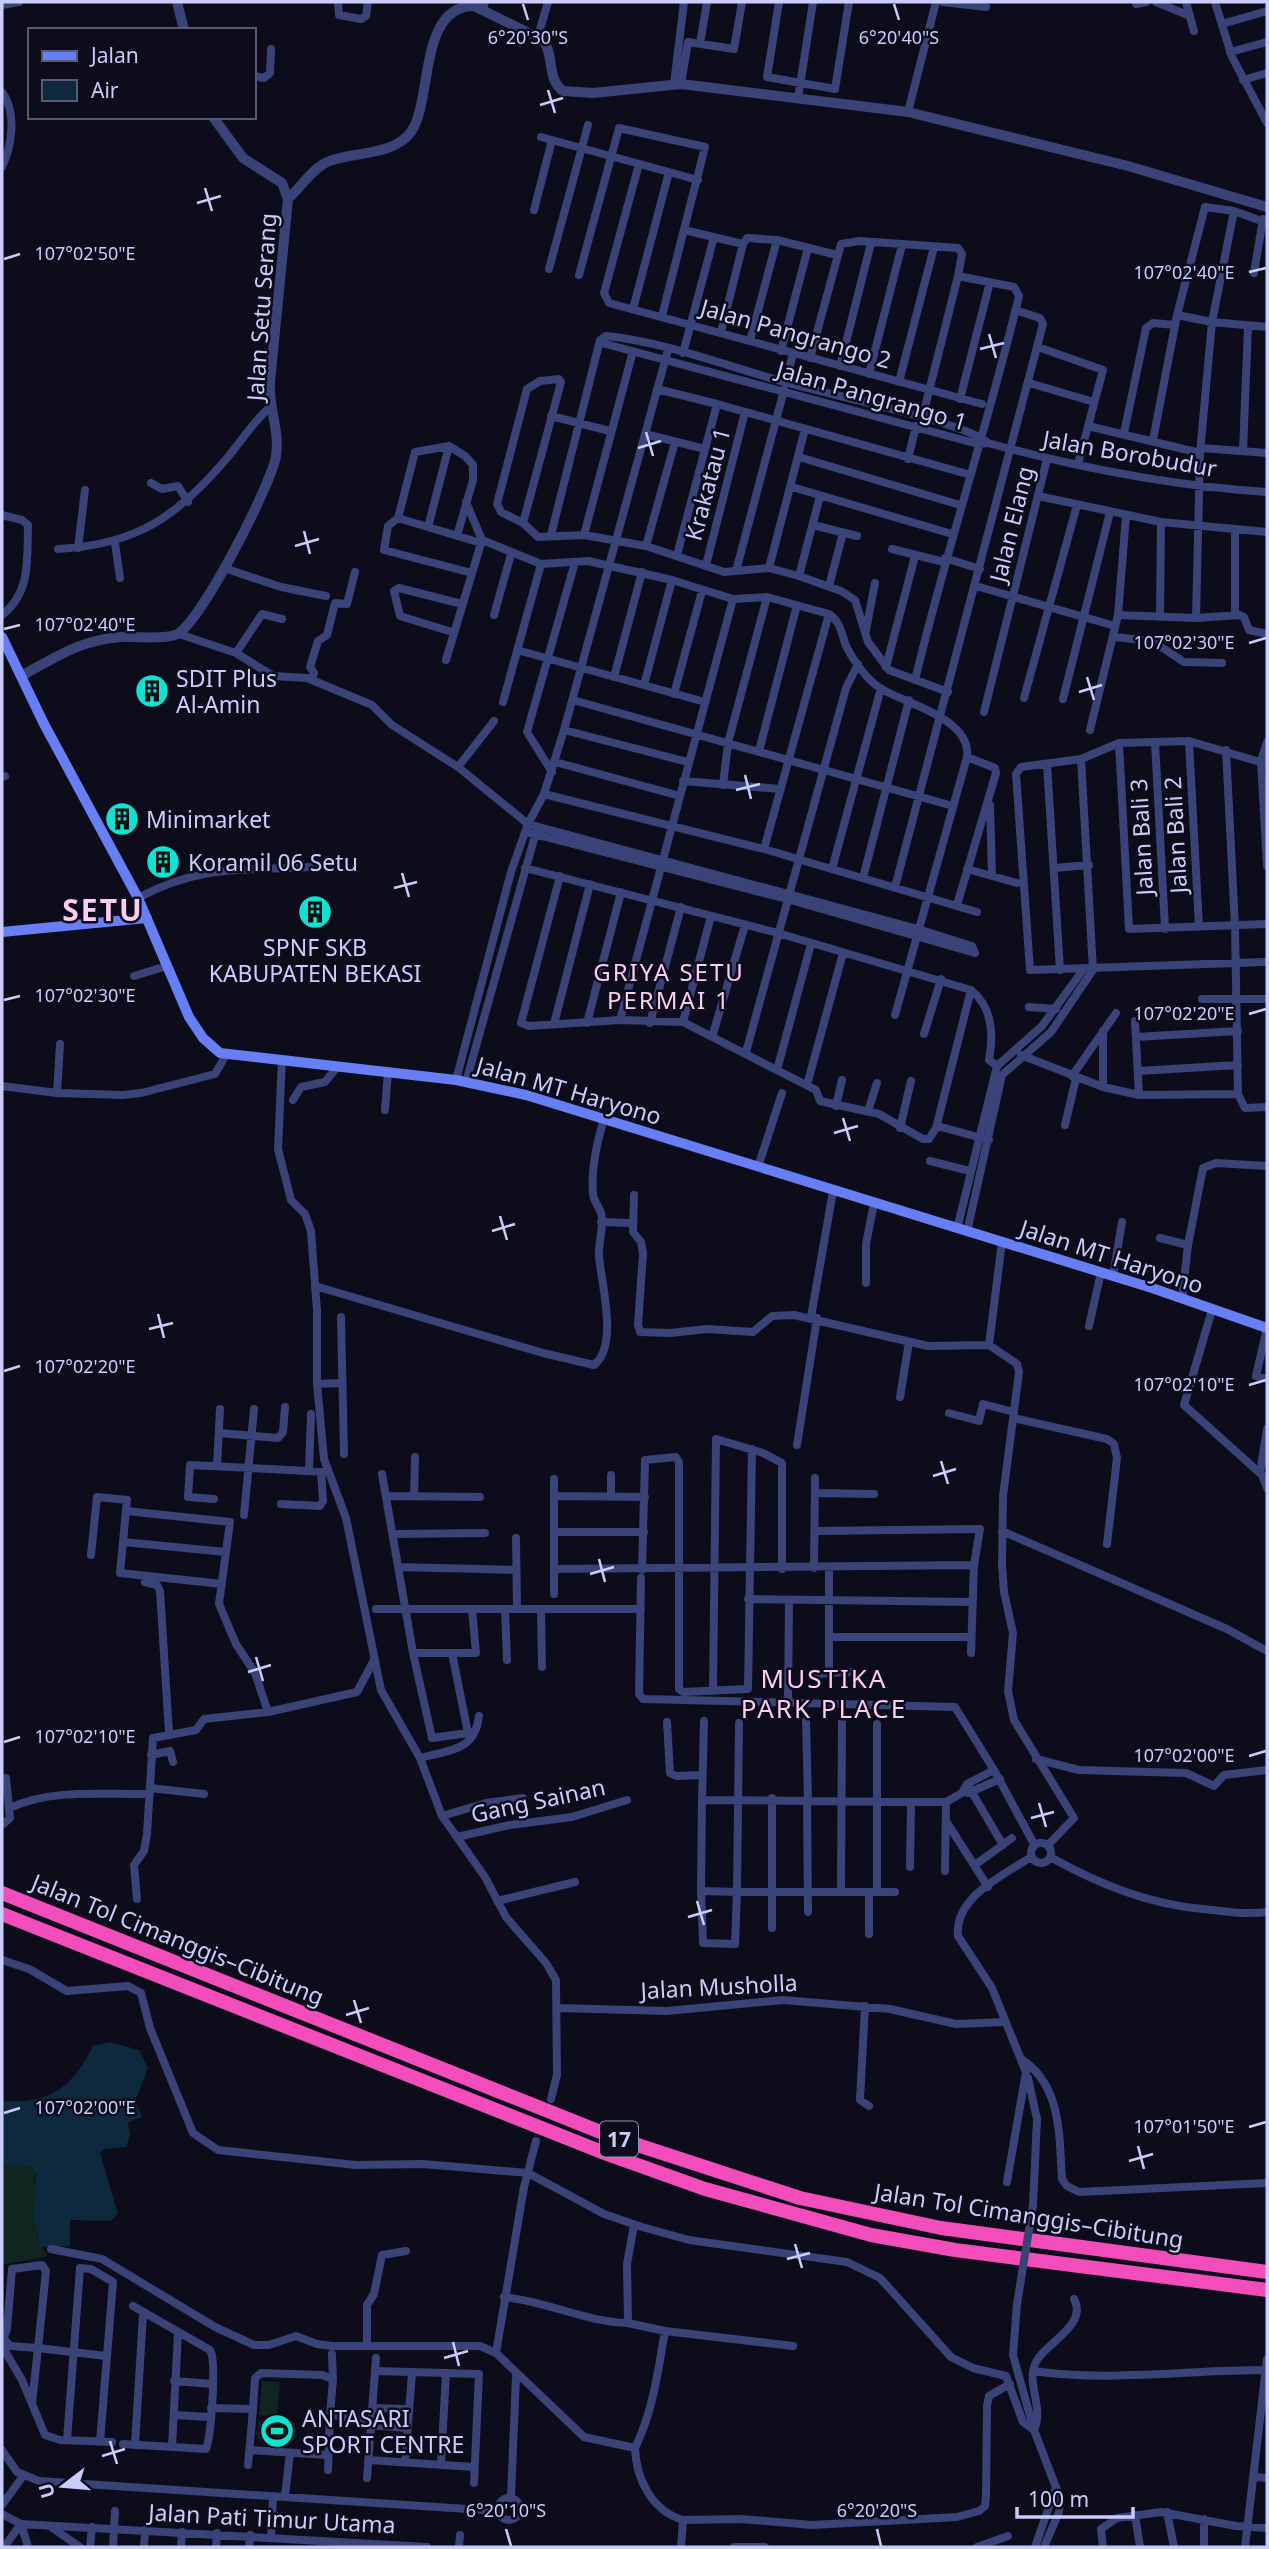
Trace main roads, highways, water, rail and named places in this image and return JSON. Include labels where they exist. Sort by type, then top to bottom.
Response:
[{"type":"highway","name":"Jalan Tol Cimanggis–Cibitung","points":[[2,1893],[613,2137],[800,2198],[941,2228],[1267,2272]]},
{"type":"highway","name":"Jalan Tol Cimanggis–Cibitung","points":[[2,1914],[607,2154],[705,2189],[871,2235],[955,2250],[1267,2290]]},
{"type":"main road","points":[[2,637],[23,675],[44,724],[147,918],[2,932]]},
{"type":"main road","name":"Jalan MT Haryono","points":[[147,918],[189,1017],[214,1048],[226,1055],[282,1059],[461,1081],[537,1098],[1101,1272],[1267,1328]]},
{"type":"water","points":[[110,2042],[139,2050],[148,2068],[135,2101],[142,2117],[128,2122],[130,2135],[126,2147],[105,2149],[100,2153],[118,2214],[110,2221],[70,2220],[70,2246],[41,2247],[34,2219],[36,2176],[33,2166],[2,2165],[2,2101],[34,2100],[58,2090],[77,2073],[93,2046]]},
{"type":"place","name":"SDIT Plus Al-Amin","points":[[152,691]]},
{"type":"place","name":"Minimarket","points":[[122,819]]},
{"type":"place","name":"Koramil 06 Setu","points":[[163,862]]},
{"type":"place","name":"SPNF SKB KABUPATEN BEKASI","points":[[315,912]]},
{"type":"place","name":"ANTASARI SPORT CENTRE","points":[[277,2431]]},
{"type":"district","name":"SETU","points":[[103,909]]},
{"type":"district","name":"GRIYA SETU PERMAI 1","points":[[669,985]]},
{"type":"district","name":"MUSTIKA PARK PLACE","points":[[824,1693]]}]
